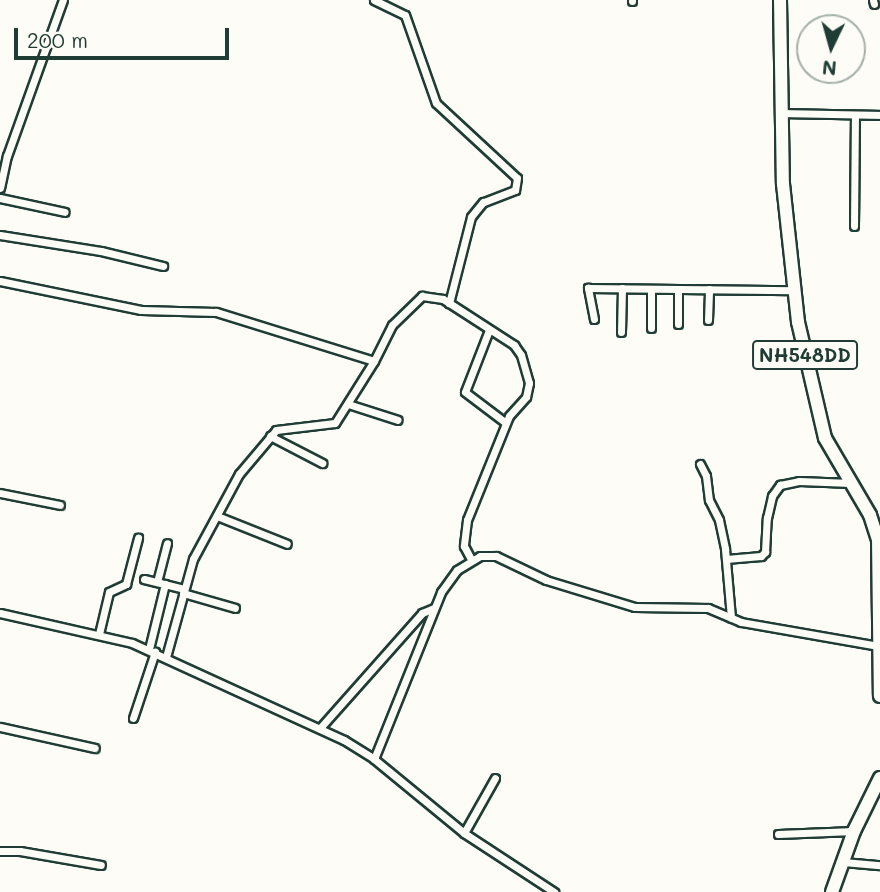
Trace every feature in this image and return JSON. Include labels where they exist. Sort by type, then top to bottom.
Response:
[{"type":"highway","name":"NH548DD","points":[[780,0],[783,184],[794,290],[818,415],[825,438],[870,515],[877,539],[880,696]]},
{"type":"highway","points":[[834,891],[854,831],[879,784]]},
{"type":"street","points":[[0,188],[4,154],[63,0]]},
{"type":"street","points":[[374,0],[407,18],[418,59],[436,103],[517,178],[515,190],[483,202],[471,217],[449,303]]},
{"type":"street","points":[[783,113],[880,115]]},
{"type":"street","points":[[854,226],[855,115]]},
{"type":"street","points":[[0,198],[65,212]]},
{"type":"street","points":[[0,235],[101,251],[163,266]]},
{"type":"street","points":[[0,281],[141,310],[225,314],[374,361]]},
{"type":"street","points":[[594,319],[588,288],[794,290]]},
{"type":"street","points":[[621,332],[622,288]]},
{"type":"street","points":[[651,289],[651,328]]},
{"type":"street","points":[[678,289],[678,324]]},
{"type":"street","points":[[708,320],[709,289]]},
{"type":"street","points":[[166,657],[193,559],[239,474],[270,436],[279,430],[332,425],[374,361],[392,325],[418,299],[432,295],[449,303],[517,349],[529,383],[526,397],[506,423],[467,520],[464,546],[471,559]]},
{"type":"street","points":[[489,330],[465,392],[506,423]]},
{"type":"street","points":[[348,404],[398,420]]},
{"type":"street","points":[[270,436],[322,463]]},
{"type":"street","points":[[700,464],[707,479],[709,500],[719,520],[726,559],[731,618]]},
{"type":"street","points":[[726,559],[761,556],[765,552],[769,507],[780,485],[799,481],[851,483]]},
{"type":"street","points":[[0,493],[60,505]]},
{"type":"street","points":[[217,516],[287,544]]},
{"type":"street","points":[[99,634],[109,592],[126,584],[138,538]]},
{"type":"street","points":[[133,718],[152,650],[167,543]]},
{"type":"street","points":[[374,759],[418,654],[434,608],[447,582],[471,559],[496,556],[546,580],[635,607],[708,608],[731,618],[878,646]]},
{"type":"street","points":[[144,579],[235,608]]},
{"type":"street","points":[[320,728],[422,613],[434,608]]},
{"type":"street","points":[[0,613],[99,634],[152,650],[320,728],[374,759],[464,833],[554,892]]},
{"type":"street","points":[[0,727],[95,748]]},
{"type":"street","points":[[464,833],[495,778]]},
{"type":"street","points":[[778,834],[854,831]]},
{"type":"street","points":[[0,851],[20,851],[101,865]]},
{"type":"street","points":[[843,862],[880,865]]}]
